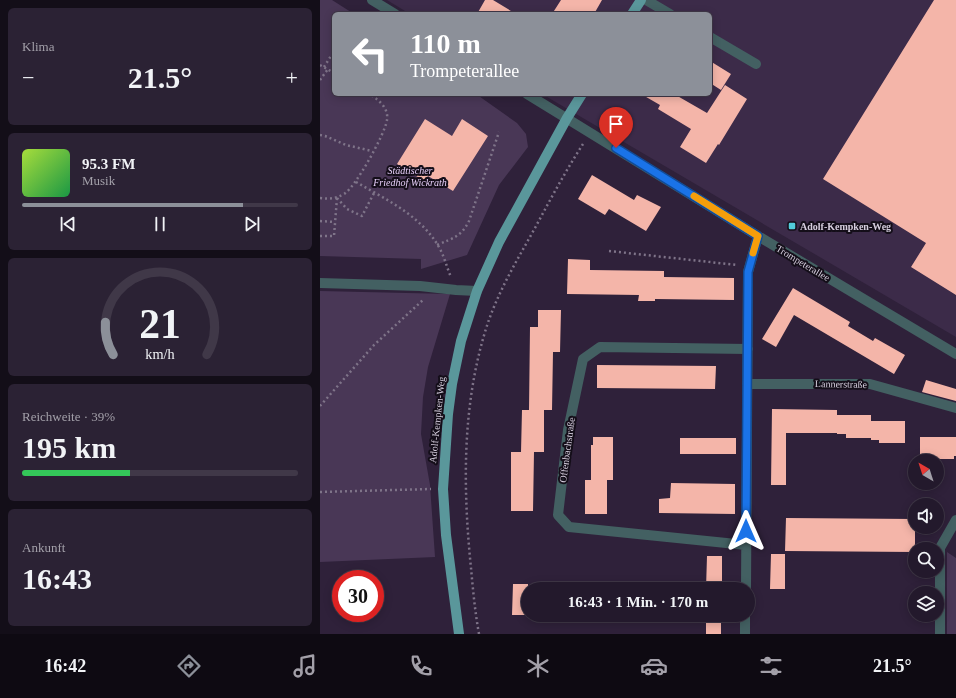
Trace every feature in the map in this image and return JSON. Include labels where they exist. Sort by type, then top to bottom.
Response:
[{"type":"main road","points":[[633,12],[641,0]]},
{"type":"main road","name":"Adolf-Kempken-Weg","points":[[458,634],[446,535],[443,489],[448,414],[452,384],[461,341],[477,291],[499,242],[581,96]]},
{"type":"street","points":[[372,0],[392,12]]},
{"type":"street","points":[[646,0],[667,12]]},
{"type":"street","points":[[712,38],[756,64]]},
{"type":"street","name":"Trompeterallee","points":[[530,96],[758,236],[956,354]]},
{"type":"street","points":[[746,582],[748,272],[758,236]]},
{"type":"street","points":[[320,283],[420,286],[477,291]]},
{"type":"street","name":"Offenbachstraße","points":[[746,545],[569,526],[558,515],[568,430],[583,359],[600,347],[748,349]]},
{"type":"street","name":"Lannerstraße","points":[[747,384],[870,384],[956,408]]},
{"type":"street","points":[[940,634],[940,548],[956,520]]},
{"type":"street","points":[[745,622],[745,634]]},
{"type":"path","points":[[324,67],[332,54]]},
{"type":"path","points":[[320,64],[332,72]]},
{"type":"path","points":[[320,80],[328,69]]},
{"type":"path","points":[[320,198],[337,198],[345,194],[356,182],[387,120],[385,108],[374,96]]},
{"type":"path","points":[[437,245],[458,236],[465,229],[472,213],[499,132]]},
{"type":"path","points":[[479,634],[467,520],[465,482],[470,408],[476,365],[485,331],[495,304],[512,268],[590,132]]},
{"type":"path","points":[[320,135],[372,151]]},
{"type":"path","points":[[356,182],[399,207],[423,226],[440,250],[456,290]]},
{"type":"path","points":[[337,198],[347,209],[362,216],[374,194]]},
{"type":"path","points":[[320,236],[334,236],[337,198]]},
{"type":"path","points":[[320,221],[335,222]]},
{"type":"path","points":[[609,251],[749,266]]},
{"type":"path","points":[[320,406],[374,345],[436,288]]},
{"type":"path","points":[[320,492],[443,489]]},
{"type":"shaded area","points":[[387,0],[956,0],[956,337],[545,96],[712,96],[712,12],[407,12]]},
{"type":"green space","name":"Städtischer Friedhof Wickrath","points":[[320,0],[332,0],[351,12],[332,12],[332,96],[479,96],[517,123],[526,134],[528,147],[499,185],[467,255],[421,269],[421,259],[320,256]]},
{"type":"green space","points":[[320,291],[450,294],[428,367],[423,397],[421,434],[430,485],[435,557],[320,562]]},
{"type":"green space","points":[[947,552],[956,558],[956,634],[947,634]]},
{"type":"building","points":[[485,0],[493,0],[513,12],[478,12]]},
{"type":"building","points":[[561,0],[602,0],[595,12],[553,12]]},
{"type":"building","points":[[934,0],[956,0],[956,295],[911,267],[926,243],[823,179]]},
{"type":"building","points":[[712,62],[731,74],[721,90],[712,84]]},
{"type":"building","points":[[725,85],[747,99],[719,145],[718,144],[706,163],[680,147],[691,129],[658,109],[660,105],[644,96],[677,96],[707,113]]},
{"type":"building","points":[[425,119],[452,136],[462,119],[488,136],[453,191],[428,176],[424,181],[397,164]]},
{"type":"building","points":[[592,175],[634,200],[637,195],[661,207],[646,231],[609,209],[605,215],[578,199]]},
{"type":"building","points":[[568,259],[590,260],[590,270],[664,271],[664,277],[734,278],[734,300],[655,299],[655,301],[638,301],[639,295],[567,294]]},
{"type":"building","points":[[793,288],[850,322],[848,326],[873,341],[875,338],[905,355],[894,374],[794,315],[776,347],[762,339]]},
{"type":"building","points":[[538,310],[561,310],[560,352],[553,352],[552,410],[544,410],[544,452],[534,452],[533,511],[511,511],[511,452],[521,452],[522,410],[529,410],[530,327],[538,327]]},
{"type":"building","points":[[597,365],[716,366],[715,389],[597,388]]},
{"type":"building","points":[[926,380],[956,389],[956,401],[922,392]]},
{"type":"building","points":[[772,409],[837,410],[837,415],[871,415],[871,421],[905,421],[905,443],[879,443],[879,440],[871,440],[871,438],[846,438],[846,434],[837,433],[786,433],[786,485],[771,485]]},
{"type":"building","points":[[593,437],[613,437],[613,480],[607,480],[607,514],[585,514],[585,480],[591,480],[591,445],[593,445]]},
{"type":"building","points":[[920,437],[956,437],[956,456],[954,456],[954,459],[944,459],[944,454],[920,454]]},
{"type":"building","points":[[680,438],[736,438],[736,454],[680,454]]},
{"type":"building","points":[[671,483],[735,484],[735,514],[659,513],[659,499],[670,498]]},
{"type":"building","points":[[786,518],[908,519],[908,534],[915,534],[915,542],[908,542],[908,552],[785,551]]},
{"type":"building","points":[[771,554],[785,554],[785,589],[770,589]]},
{"type":"building","points":[[707,556],[722,556],[722,582],[706,582]]},
{"type":"building","points":[[513,584],[521,584],[521,615],[512,615]]},
{"type":"building","points":[[706,622],[721,622],[721,634],[706,634]]},
{"type":"slow traffic","points":[[694,196],[758,236],[753,253]]},
{"type":"place","name":"Adolf-Kempken-Weg","points":[[792,226]]},
{"type":"route","points":[[616,148],[758,236],[748,272],[746,531]]}]
